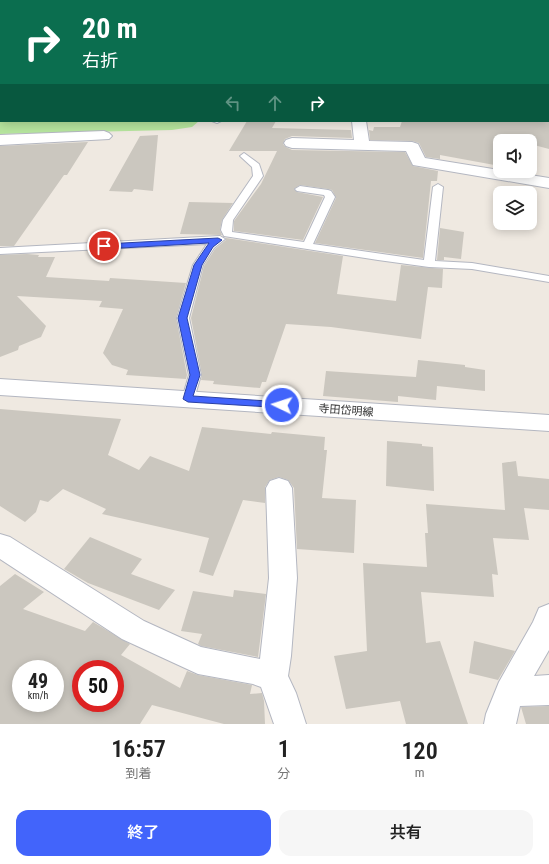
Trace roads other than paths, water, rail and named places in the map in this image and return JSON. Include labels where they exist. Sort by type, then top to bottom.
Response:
[{"type":"street","points":[[359,122],[362,145]]},
{"type":"street","points":[[0,140],[104,136]]},
{"type":"street","points":[[292,143],[412,147],[419,162],[549,183]]},
{"type":"street","name":"寺田岱明線","points":[[0,387],[549,423]]},
{"type":"street","points":[[279,488],[283,578],[277,649],[272,677],[280,693],[290,724]]},
{"type":"street","points":[[0,545],[133,630],[198,660],[253,670],[272,677]]},
{"type":"street","points":[[500,724],[500,716],[510,692],[547,625],[549,617]]},
{"type":"street","points":[[510,692],[549,690]]},
{"type":"lane","points":[[228,234],[226,230],[228,220],[258,176],[256,166],[244,156]]},
{"type":"lane","points":[[429,264],[438,187]]},
{"type":"lane","points":[[300,190],[328,193],[330,198],[307,246]]},
{"type":"lane","points":[[188,399],[195,375],[183,318],[198,265],[210,246],[228,234],[429,264],[472,266],[549,279]]},
{"type":"lane","points":[[0,251],[218,240]]}]
